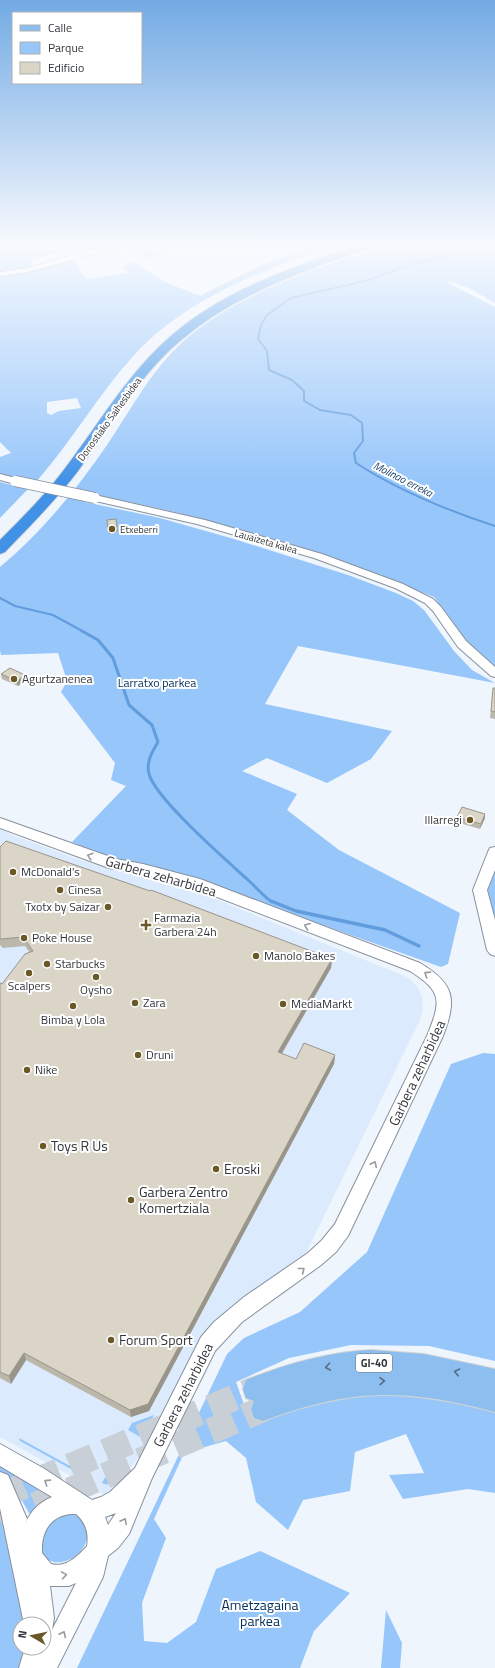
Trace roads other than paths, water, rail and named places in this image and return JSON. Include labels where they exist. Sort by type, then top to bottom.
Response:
[{"type":"highway","name":"Donostiako Saihesbidea","points":[[0,538],[62,469],[142,362],[171,334],[184,325]]},
{"type":"highway","name":"Donostiako Saihesbidea","points":[[0,549],[51,495],[76,464],[138,378],[159,354],[178,336],[193,325]]},
{"type":"main road","name":"GI-40","points":[[495,1381],[441,1368],[410,1364],[352,1363],[301,1374],[259,1399],[287,1399],[334,1386],[385,1381],[419,1383],[495,1400]]},
{"type":"street","name":"Lauaizeta kalea","points":[[0,477],[167,512],[324,558],[399,586],[429,601],[437,609],[462,644],[495,673]]},
{"type":"street","name":"Garbera zeharbidea","points":[[0,823],[114,864],[143,869],[208,888],[415,967],[431,976],[439,985],[444,995],[446,1006],[443,1018],[343,1228],[316,1259],[293,1276],[269,1290],[217,1332],[208,1344],[144,1471],[121,1526],[110,1540],[98,1550]]},
{"type":"street","points":[[495,852],[480,890],[495,950]]},
{"type":"street","points":[[0,1454],[36,1475],[84,1507],[97,1525],[98,1550],[95,1569],[36,1657]]},
{"type":"street","name":"Garbera zeharbidea","points":[[84,1507],[103,1509],[115,1502],[144,1471]]},
{"type":"street","points":[[0,1483],[32,1553],[44,1573],[55,1576],[69,1575],[87,1563],[98,1550]]},
{"type":"street","points":[[43,1616],[42,1598],[32,1553],[37,1523],[44,1514],[61,1504],[84,1507]]},
{"type":"street","points":[[12,1512],[20,1557],[34,1616]]},
{"type":"waterway","name":"Molinao erreka","points":[[261,325],[258,339],[267,351],[269,370],[292,380],[304,391],[304,401],[320,410],[351,415],[362,423],[363,441],[354,453],[356,463],[372,473],[423,499],[495,526]]},
{"type":"waterway","points":[[0,598],[15,606],[53,615],[84,632]]},
{"type":"waterway","points":[[82,631],[98,640],[113,658],[129,705],[152,725],[158,742],[150,757],[148,770],[154,785],[177,813],[208,844],[272,902]]},
{"type":"waterway","points":[[271,901],[296,911],[385,930],[419,946]]},
{"type":"tunnel","points":[[0,1496],[255,1389]]},
{"type":"tunnel","points":[[0,1520],[263,1409]]},
{"type":"place","name":"Etxeberri","points":[[112,529]]},
{"type":"place","name":"Agurtzanenea","points":[[14,679]]},
{"type":"place","name":"Illarregi","points":[[470,820]]},
{"type":"place","name":"McDonald's","points":[[13,872]]},
{"type":"place","name":"Cinesa","points":[[60,890]]},
{"type":"place","name":"Txotx by Saizar","points":[[108,907]]},
{"type":"place","name":"Farmazia Garbera 24h","points":[[146,925]]},
{"type":"place","name":"Poke House","points":[[24,938]]},
{"type":"place","name":"Manolo Bakes","points":[[256,956]]},
{"type":"place","name":"Starbucks","points":[[47,964]]},
{"type":"place","name":"Scalpers","points":[[29,973]]},
{"type":"place","name":"Oysho","points":[[96,977]]},
{"type":"place","name":"Zara","points":[[135,1003]]},
{"type":"place","name":"MediaMarkt","points":[[283,1004]]},
{"type":"place","name":"Bimba y Lola","points":[[73,1006]]},
{"type":"place","name":"Druni","points":[[138,1055]]},
{"type":"place","name":"Nike","points":[[27,1070]]},
{"type":"place","name":"Toys R Us","points":[[43,1146]]},
{"type":"place","name":"Eroski","points":[[216,1169]]},
{"type":"place","name":"Garbera Zentro Komertziala","points":[[131,1200]]},
{"type":"place","name":"Forum Sport","points":[[111,1340]]},
{"type":"park label","name":"Larratxo parkea","points":[[157,683]]},
{"type":"park label","name":"Ametzagaina parkea","points":[[260,1614]]}]
